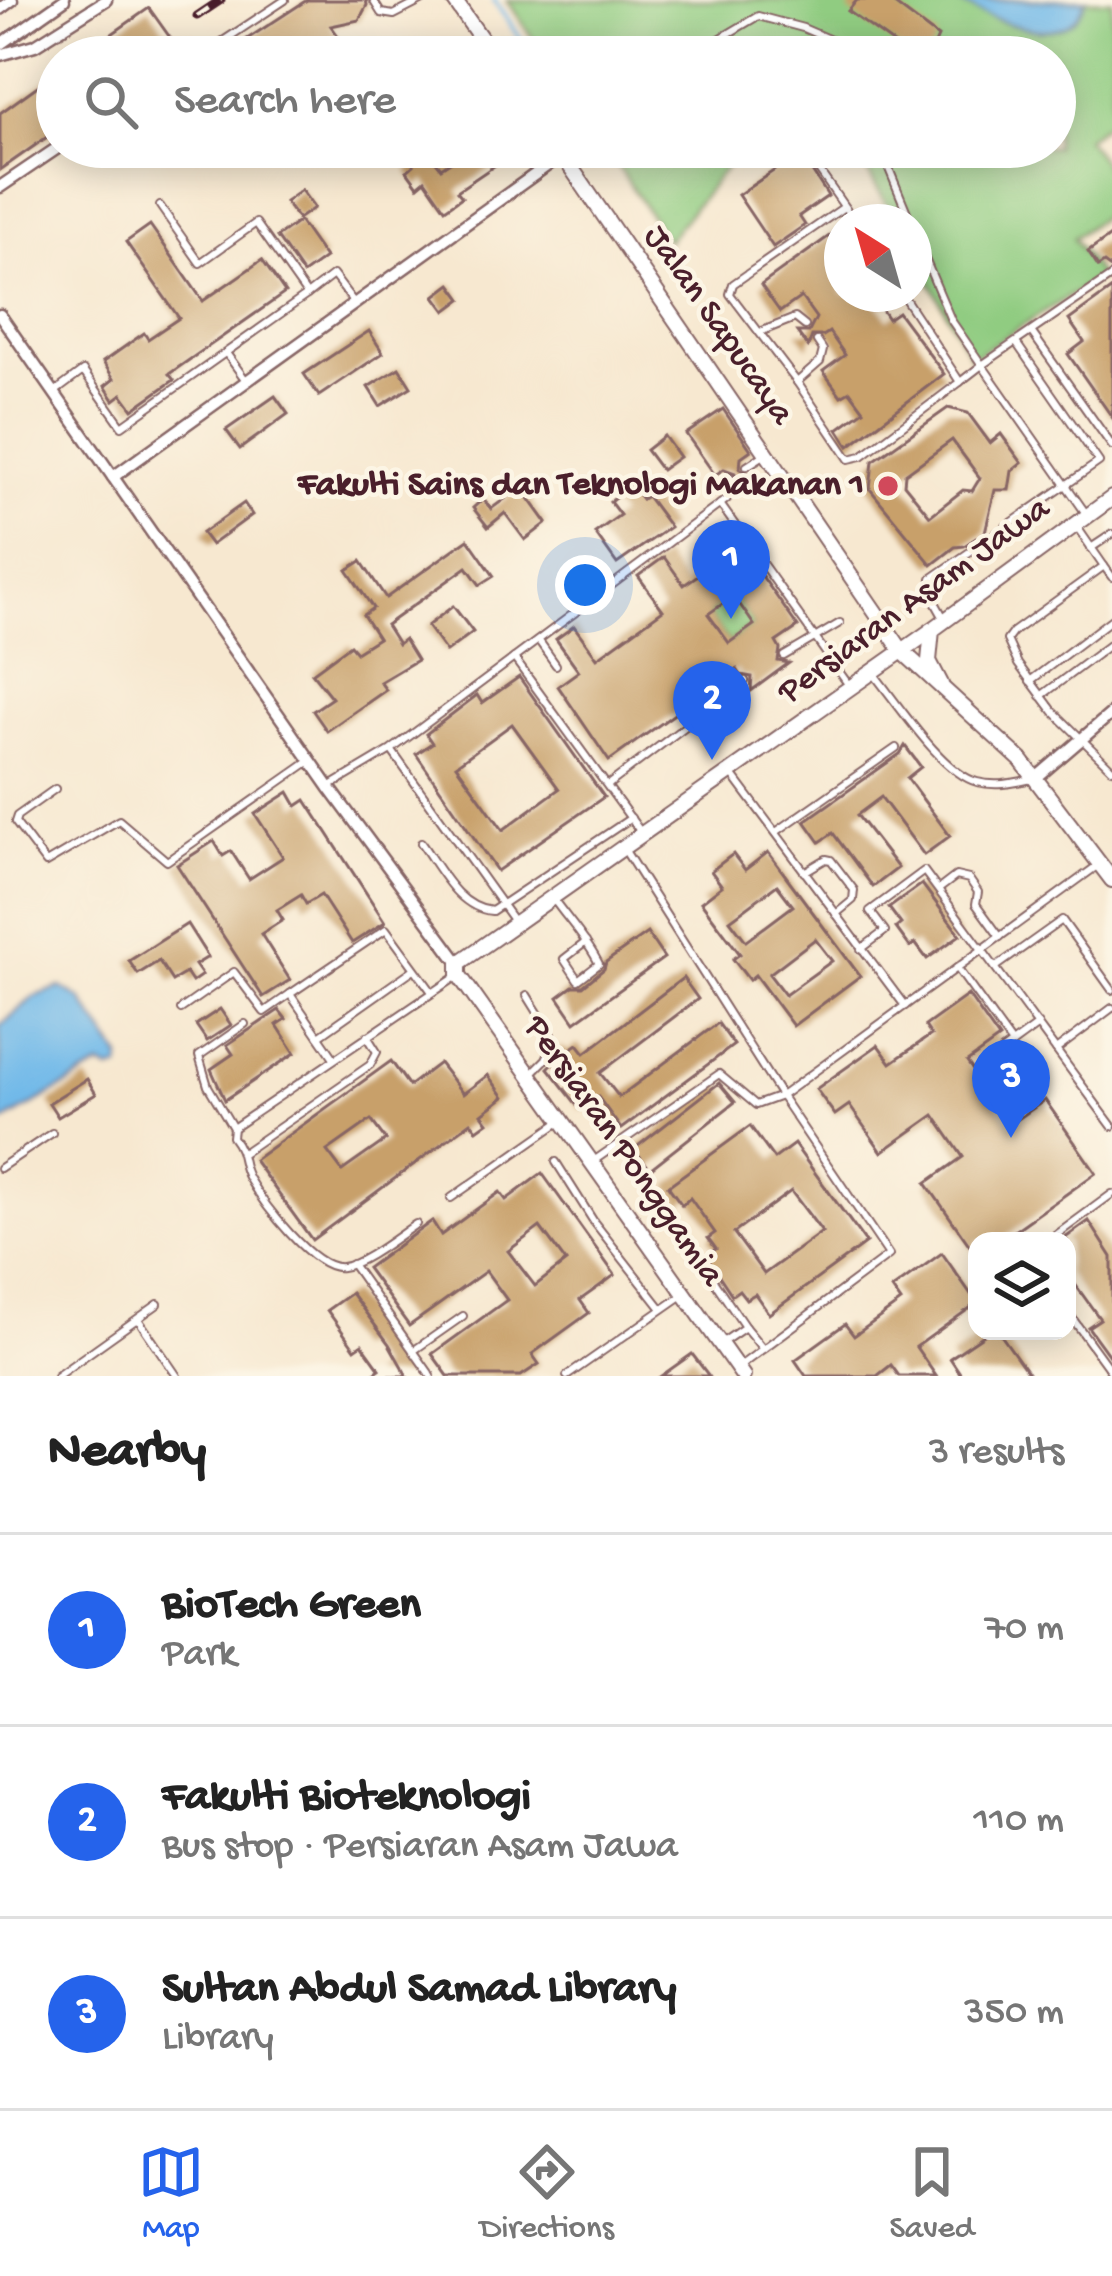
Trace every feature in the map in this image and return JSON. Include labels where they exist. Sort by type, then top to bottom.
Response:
[{"type":"street","points":[[0,9],[12,0]]},
{"type":"street","points":[[0,45],[64,0]]},
{"type":"street","points":[[48,36],[106,0]]},
{"type":"street","points":[[454,0],[479,36]]},
{"type":"street","points":[[0,55],[36,44]]},
{"type":"street","points":[[0,187],[36,163]]},
{"type":"street","name":"Jalan Sapucaya","points":[[112,477],[539,168]]},
{"type":"street","name":"Jalan Sapucaya","points":[[575,168],[902,651],[1036,778],[1112,880]]},
{"type":"street","points":[[0,315],[459,969]]},
{"type":"street","name":"Persiaran Asam Jawa","points":[[459,969],[515,923],[939,625],[1112,497]]},
{"type":"street","points":[[939,625],[928,661],[940,684]]},
{"type":"street","points":[[1036,778],[1112,712]]},
{"type":"street","name":"Persiaran Ponggamia","points":[[459,969],[740,1372]]},
{"type":"lane","points":[[231,36],[285,0]]},
{"type":"lane","points":[[373,0],[381,13],[394,15],[423,0]]},
{"type":"lane","points":[[724,36],[758,16],[822,36]]},
{"type":"lane","points":[[817,168],[842,204]]},
{"type":"lane","points":[[888,168],[903,204]]},
{"type":"lane","points":[[160,206],[200,263],[256,223],[307,296]]},
{"type":"lane","points":[[824,221],[734,284],[730,293],[849,459],[862,456],[982,364],[1112,276]]},
{"type":"lane","points":[[54,392],[83,371],[122,426],[333,275],[355,304]]},
{"type":"lane","points":[[932,275],[951,320],[1066,487],[1091,548],[1112,577]]},
{"type":"lane","points":[[914,312],[960,382]]},
{"type":"lane","points":[[760,332],[795,318],[806,326]]},
{"type":"lane","points":[[939,625],[932,578],[1112,450],[1032,333]]},
{"type":"lane","points":[[797,382],[820,362],[823,350],[817,341]]},
{"type":"lane","points":[[1017,344],[1099,462]]},
{"type":"lane","points":[[226,353],[246,382]]},
{"type":"lane","points":[[747,466],[767,452]]},
{"type":"lane","points":[[329,787],[391,750],[728,499],[730,478]]},
{"type":"lane","points":[[720,504],[850,687]]},
{"type":"lane","points":[[1091,548],[1112,534]]},
{"type":"lane","points":[[1104,566],[1008,637],[1008,644],[1041,695],[1112,769]]},
{"type":"lane","points":[[1030,680],[1112,619]]},
{"type":"lane","points":[[784,656],[840,623]]},
{"type":"lane","points":[[539,640],[556,665]]},
{"type":"lane","points":[[1041,695],[1112,643]]},
{"type":"lane","points":[[514,658],[643,834]]},
{"type":"lane","points":[[872,672],[938,753],[967,778],[999,786],[1036,778]]},
{"type":"lane","points":[[608,785],[745,682]]},
{"type":"lane","points":[[775,833],[896,748]]},
{"type":"lane","points":[[391,750],[515,923]]},
{"type":"lane","points":[[55,789],[15,822],[46,863],[118,820],[167,862],[311,760]]},
{"type":"lane","points":[[730,772],[905,1006]]},
{"type":"lane","points":[[421,843],[465,903],[492,911],[631,818]]},
{"type":"lane","points":[[623,847],[781,1096],[889,1255],[763,1349],[740,1372]]},
{"type":"lane","points":[[804,872],[826,859],[843,875],[854,890],[853,900],[836,914]]},
{"type":"lane","points":[[593,1161],[719,1074],[756,1105],[781,1096],[1100,864]]},
{"type":"lane","points":[[861,949],[885,931],[870,910],[924,871],[1112,1126]]},
{"type":"lane","points":[[938,890],[956,877],[969,879],[978,892],[976,904],[1000,937]]},
{"type":"lane","points":[[552,897],[586,942],[599,964],[578,980],[564,959],[586,942]]},
{"type":"lane","points":[[996,968],[1062,920],[1112,990]]},
{"type":"lane","points":[[182,1009],[234,972],[264,1012],[386,929],[432,992]]},
{"type":"lane","points":[[319,1036],[414,968]]},
{"type":"lane","points":[[957,968],[1012,1045]]},
{"type":"lane","points":[[232,1128],[459,969]]},
{"type":"lane","points":[[290,994],[334,1058]]},
{"type":"lane","points":[[527,995],[555,1040],[546,1059],[531,1074]]},
{"type":"lane","points":[[1056,1050],[1112,1008]]},
{"type":"lane","points":[[245,1024],[200,1056],[208,1086],[244,1152],[245,1173],[264,1202],[313,1256],[340,1268],[416,1224]]},
{"type":"lane","points":[[985,1064],[1038,1025]]},
{"type":"lane","points":[[244,1152],[370,1066],[377,1052],[367,1036]]},
{"type":"lane","points":[[451,1198],[564,1119]]},
{"type":"lane","points":[[0,1168],[52,1133]]},
{"type":"lane","points":[[556,1162],[594,1222],[662,1310]]},
{"type":"lane","points":[[1060,1232],[1112,1194]]},
{"type":"lane","points":[[659,1200],[763,1349]]},
{"type":"lane","points":[[352,1264],[430,1376]]},
{"type":"lane","points":[[567,1376],[686,1293]]},
{"type":"lane","points":[[57,1376],[158,1304]]},
{"type":"lane","points":[[413,1351],[463,1316]]},
{"type":"lane","points":[[138,1318],[177,1376]]},
{"type":"lane","points":[[1076,1323],[1112,1373]]},
{"type":"lane","points":[[721,1345],[745,1327]]},
{"type":"green space","points":[[507,0],[1112,0],[1112,120],[1086,138],[1112,176],[1112,210],[1073,238],[1100,277],[971,358],[932,285],[932,204],[886,204],[865,168],[1076,168],[1076,36],[531,36]]},
{"type":"green space","points":[[619,168],[725,168],[667,241]]},
{"type":"green space","points":[[734,596],[754,625],[729,643],[708,614]]},
{"type":"water","points":[[952,0],[1086,0],[1076,18],[1062,28],[1045,31],[1006,23]]},
{"type":"water","points":[[61,987],[81,999],[121,1058],[120,1068],[110,1071],[100,1066],[0,1124],[0,1026],[35,996]]},
{"type":"building","points":[[307,0],[366,0],[359,20],[331,26],[338,36],[252,36]]},
{"type":"building","points":[[857,0],[889,0],[937,36],[883,36],[848,11]]},
{"type":"building","points":[[149,8],[169,36],[109,36]]},
{"type":"building","points":[[36,87],[36,145],[0,170],[0,113]]},
{"type":"building","points":[[491,168],[457,191],[462,197],[445,209],[425,180],[418,186],[407,171]]},
{"type":"building","points":[[778,168],[810,168],[828,196],[799,216],[805,225],[773,247],[738,195]]},
{"type":"building","points":[[301,190],[314,208],[298,219],[285,202]]},
{"type":"building","points":[[299,221],[325,258],[303,274],[277,237]]},
{"type":"building","points":[[150,225],[203,301],[262,260],[285,293],[169,374],[174,380],[133,409],[122,394],[114,400],[105,386],[114,379],[103,362],[144,333],[148,339],[179,318],[126,242]]},
{"type":"building","points":[[1112,235],[1112,269],[1104,263],[1098,267],[1088,252]]},
{"type":"building","points":[[824,240],[824,312],[883,312],[888,319],[898,312],[944,374],[849,446],[838,429],[864,410],[850,391],[841,396],[823,371],[845,355],[829,332],[812,336],[808,347],[797,332],[809,332],[816,318],[801,297],[780,312],[761,285]]},
{"type":"building","points":[[451,284],[462,299],[446,311],[435,296]]},
{"type":"building","points":[[1112,289],[1112,417],[1068,354],[1084,342],[1069,320]]},
{"type":"building","points":[[369,331],[383,353],[319,396],[304,374]]},
{"type":"building","points":[[399,368],[411,387],[380,406],[368,387]]},
{"type":"building","points":[[275,396],[288,414],[240,449],[226,430]]},
{"type":"building","name":"Fakulti Sains dan Teknologi Makanan 1","points":[[948,408],[968,413],[990,443],[1001,434],[1022,463],[1012,471],[1009,490],[995,490],[985,532],[932,565],[870,489],[873,461]],"holes":[[[952,440],[980,478],[972,491],[963,490],[930,516],[904,484],[905,474]]]},
{"type":"building","points":[[723,409],[751,450],[741,457],[740,469],[748,473],[737,481],[735,473],[724,469],[715,475],[686,434]]},
{"type":"building","points":[[664,436],[679,457],[661,470],[646,450]]},
{"type":"building","points":[[631,485],[642,499],[647,496],[670,527],[617,564],[595,533],[620,515],[610,502]]},
{"type":"building","points":[[521,487],[547,523],[525,540],[505,513],[488,527],[473,508],[483,499],[491,509]]},
{"type":"building","points":[[244,503],[252,515],[211,545],[202,533]]},
{"type":"building","points":[[468,539],[494,576],[480,585],[467,567],[386,625],[398,644],[404,639],[417,660],[380,682],[386,690],[327,731],[313,711],[332,698],[312,673],[350,645],[356,652],[378,638],[363,615],[373,608],[347,570],[361,561],[386,598]]},
{"type":"building","points":[[740,545],[798,627],[776,642],[778,661],[789,663],[751,691],[752,677],[737,669],[609,761],[558,686],[579,671],[556,639],[574,626],[597,658],[663,610],[638,576],[664,557],[684,585]],"holes":[[[734,596],[754,625],[729,643],[708,614]]]},
{"type":"building","points":[[453,606],[473,632],[446,652],[427,626]]},
{"type":"building","points":[[519,677],[604,797],[497,871],[416,754],[432,743],[426,734],[477,695],[482,703]],"holes":[[[512,724],[559,789],[503,830],[456,765]]]},
{"type":"building","points":[[905,746],[921,767],[907,778],[950,836],[924,855],[881,797],[857,815],[898,868],[873,887],[833,833],[820,842],[805,821]]},
{"type":"building","points":[[289,792],[297,806],[306,800],[385,922],[352,943],[321,895],[306,904],[301,895],[277,910],[283,920],[261,934],[290,980],[263,997],[177,865],[214,841],[223,856],[231,851],[249,879],[283,857],[255,814]]},
{"type":"building","points":[[768,852],[860,976],[793,1026],[755,975],[749,980],[733,959],[740,954],[701,902],[722,886],[711,871],[733,854],[745,870]],"holes":[[[777,885],[793,906],[746,941],[730,920]],[[815,939],[832,961],[785,995],[769,974]]]},
{"type":"building","points":[[922,884],[960,935],[927,959],[915,943],[910,947],[889,908]]},
{"type":"building","points":[[187,924],[208,957],[195,965],[202,975],[192,982],[186,973],[172,981],[159,961],[138,974],[129,961]]},
{"type":"building","points":[[647,933],[664,958],[575,1022],[558,997],[573,986],[583,986],[606,962]]},
{"type":"building","points":[[683,978],[698,999],[600,1073],[619,1097],[718,1023],[734,1045],[621,1129],[598,1097],[581,1110],[548,1068],[558,1058],[560,1046],[568,1051],[578,1044],[585,1053]]},
{"type":"building","points":[[968,995],[999,1039],[967,1062],[1011,1124],[1045,1100],[1096,1173],[1013,1232],[968,1232],[968,1243],[926,1183],[963,1157],[934,1115],[882,1152],[849,1105],[835,1115],[816,1089],[878,1045],[891,1063],[931,1035],[925,1026]]},
{"type":"building","points":[[220,1009],[231,1025],[207,1041],[196,1025]]},
{"type":"building","points":[[279,1010],[286,1019],[277,1025],[295,1053],[225,1100],[211,1069],[233,1054],[227,1045]]},
{"type":"building","points":[[391,1061],[409,1086],[439,1063],[463,1094],[488,1075],[504,1097],[482,1114],[488,1122],[477,1130],[471,1122],[312,1240],[254,1160]],"holes":[[[371,1120],[386,1140],[342,1171],[327,1151]]]},
{"type":"building","points":[[87,1079],[96,1094],[58,1117],[49,1103]]},
{"type":"building","points":[[719,1083],[735,1102],[650,1169],[634,1149]]},
{"type":"building","points":[[750,1126],[774,1159],[794,1144],[866,1243],[769,1314],[755,1294],[746,1299],[739,1290],[732,1295],[706,1256],[716,1249],[708,1238],[715,1233],[690,1198],[682,1205],[668,1186]],"holes":[[[791,1191],[822,1232],[764,1274],[734,1233]]]},
{"type":"building","points":[[542,1173],[615,1275],[580,1300],[589,1313],[532,1354],[539,1364],[521,1376],[448,1376],[432,1354],[507,1300],[486,1271],[409,1326],[367,1268],[432,1221],[441,1235],[500,1192],[506,1200]],"holes":[[[540,1227],[566,1262],[535,1286],[508,1251]]]},
{"type":"building","points":[[1089,1221],[1112,1257],[1112,1360],[1088,1327],[1100,1319],[1076,1286],[1074,1232]]},
{"type":"building","points":[[942,1253],[968,1290],[968,1309],[916,1347],[936,1376],[899,1376],[891,1365],[877,1376],[806,1376],[795,1360],[845,1324],[854,1336],[901,1302],[892,1289]]},
{"type":"building","points":[[351,1293],[407,1376],[370,1376],[380,1369],[362,1344],[355,1349],[327,1310]]},
{"type":"building","points":[[977,1340],[1004,1340],[1030,1376],[962,1376],[950,1358]]},
{"type":"building","points":[[692,1354],[709,1376],[661,1376]]},
{"type":"waterway","points":[[494,0],[519,36]]},
{"type":"railway","points":[[197,16],[221,0]]},
{"type":"place","name":"Fakulti Sains dan Teknologi Makanan 1","points":[[888,486]]},
{"type":"place","name":"BioTech Green","points":[[731,619]]},
{"type":"place","name":"Fakulti Bioteknologi","points":[[712,760]]},
{"type":"place","name":"Sultan Abdul Samad Library","points":[[1011,1138]]}]
